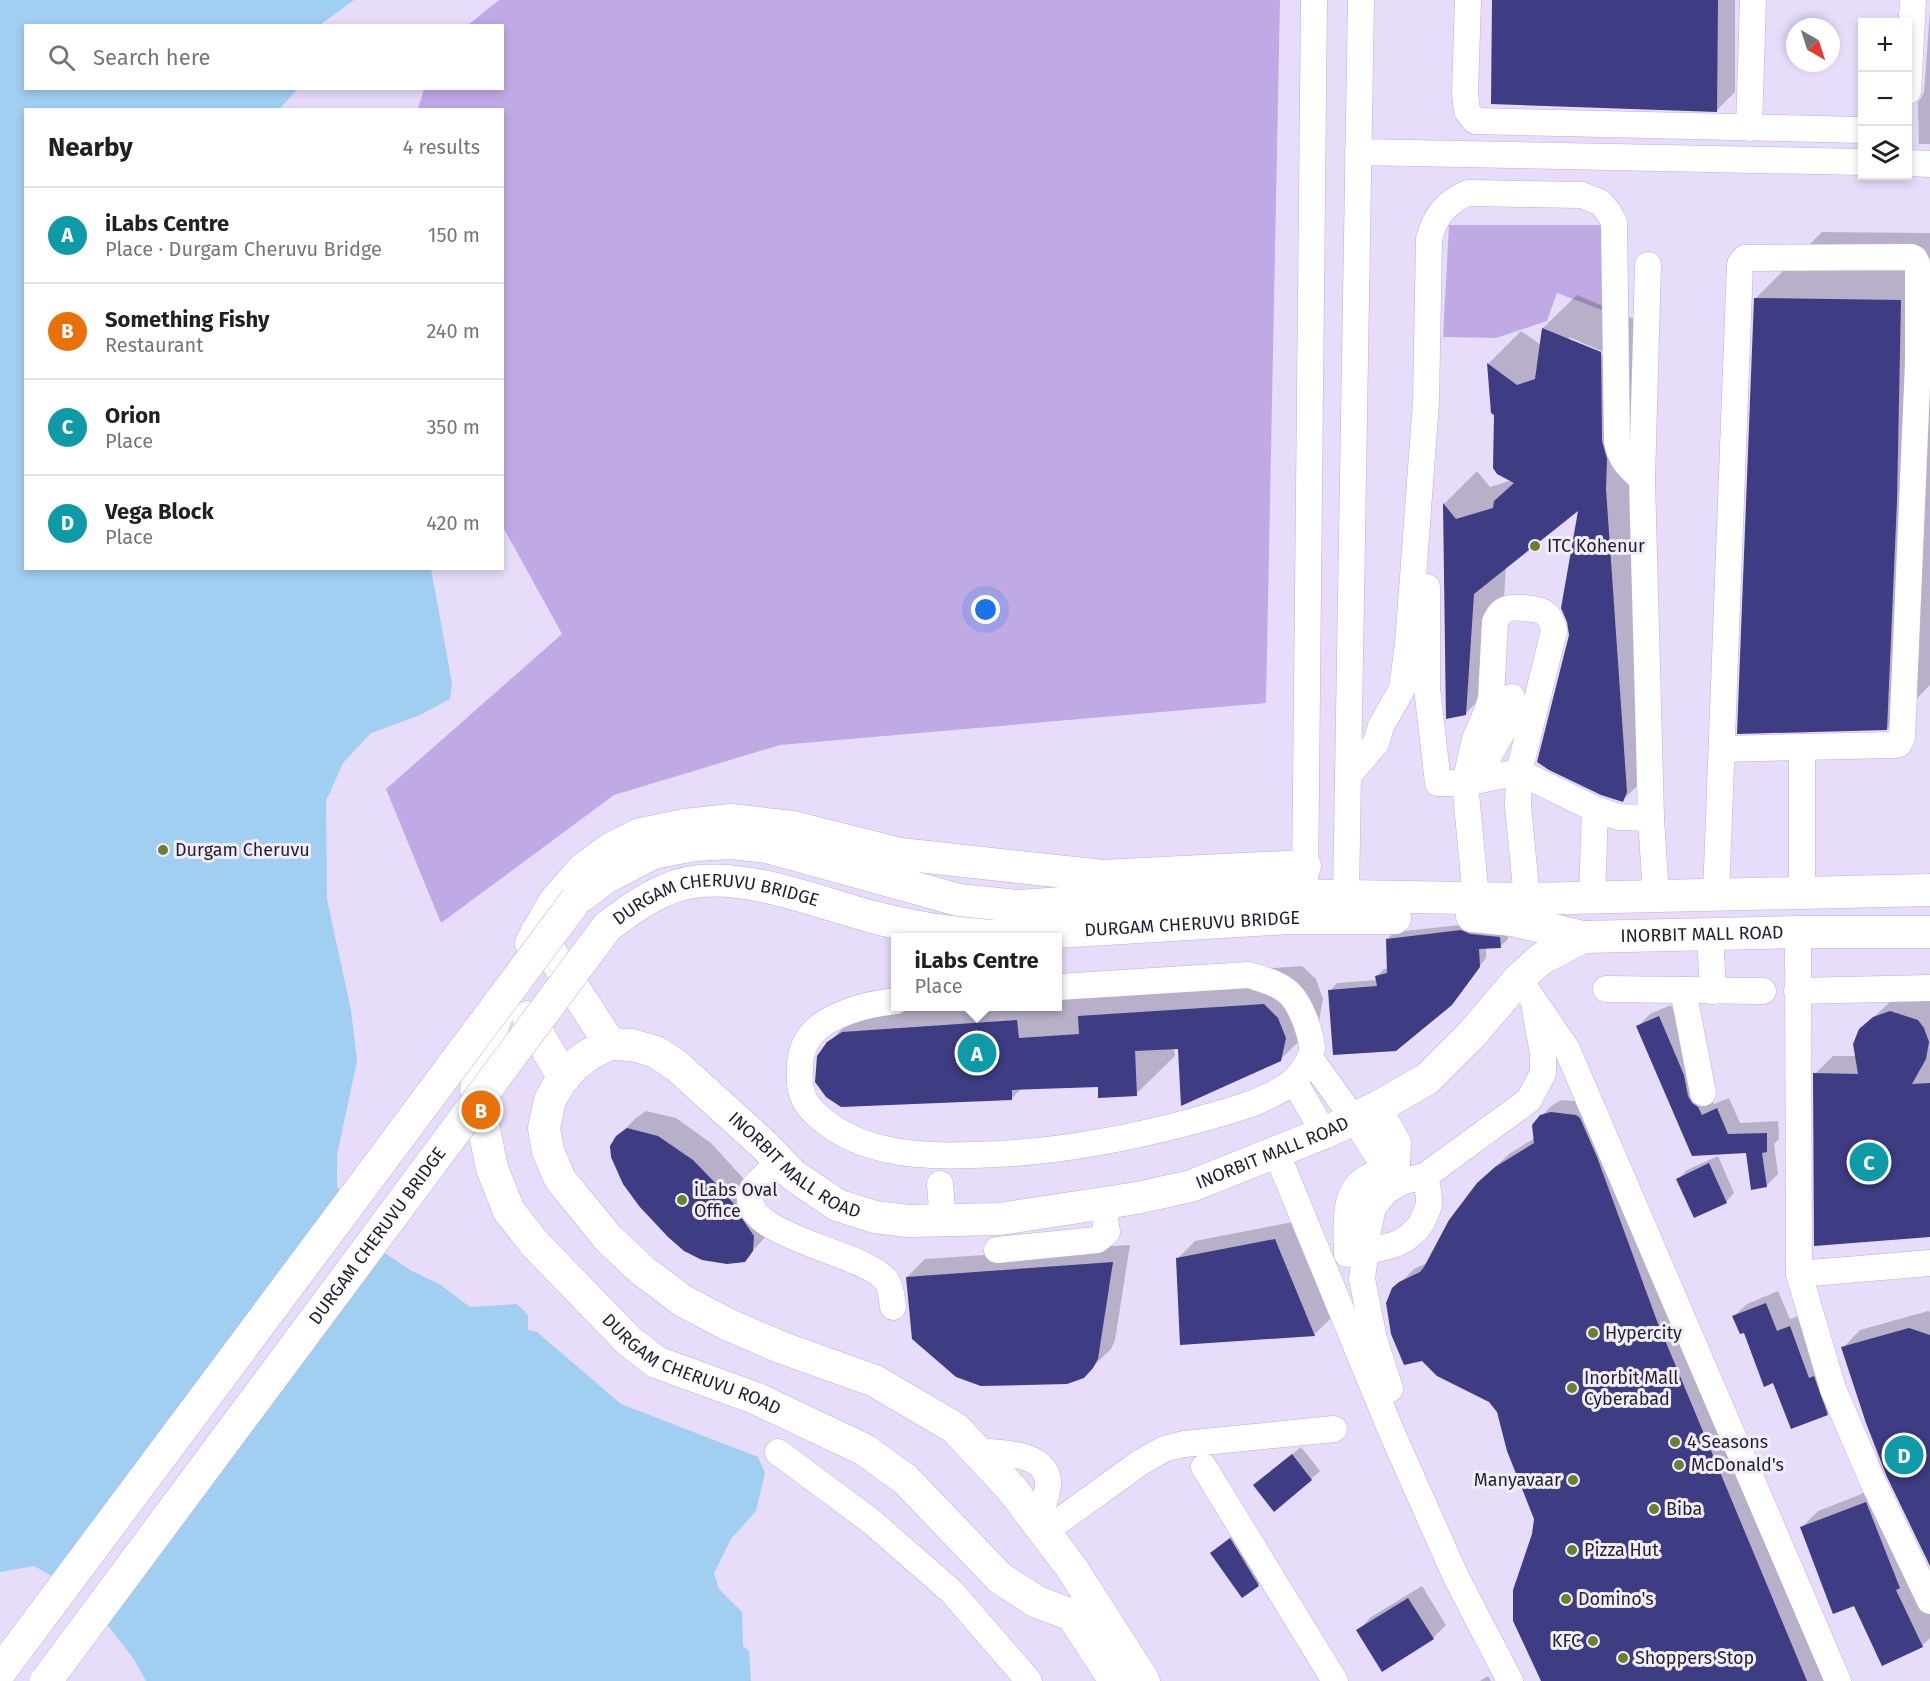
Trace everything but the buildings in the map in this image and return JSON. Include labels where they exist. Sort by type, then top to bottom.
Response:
[{"type":"main road","points":[[1144,1681],[1071,1568],[1011,1488],[955,1428],[875,1381],[780,1347],[729,1325],[683,1301],[642,1270],[608,1238],[584,1210],[560,1179],[548,1151],[544,1128],[550,1100],[564,1078],[588,1055],[610,1044],[537,931],[554,902],[583,869],[610,849],[641,834],[685,825],[730,820],[792,827],[900,854],[1102,876],[1305,880]]},
{"type":"main road","name":"DURGAM CHERUVU BRIDGE","points":[[0,1672],[576,900],[605,879],[653,853],[694,845],[732,843],[767,847],[959,900],[1018,906],[1123,899],[1168,900],[1305,880],[1346,896],[1476,898]]},
{"type":"main road","name":"DURGAM CHERUVU BRIDGE","points":[[46,1681],[607,927],[632,908],[661,891],[699,881],[740,882],[871,917],[944,933]]},
{"type":"main road","points":[[1476,898],[1527,899],[1930,890]]},
{"type":"main road","name":"DURGAM CHERUVU BRIDGE","points":[[1040,933],[1289,918],[1474,916],[1512,920],[1583,937]]},
{"type":"main road","name":"DURGAM CHERUVU ROAD","points":[[537,931],[495,1021],[481,1059],[476,1090],[492,1168],[509,1211],[536,1244],[629,1341],[656,1362],[755,1398],[785,1412],[865,1450],[906,1480],[1000,1578],[1037,1602],[1072,1615],[1115,1681]]},
{"type":"main road","name":"INORBIT MALL ROAD","points":[[610,1044],[632,1045],[656,1052],[675,1065],[765,1146],[793,1175],[837,1205],[875,1217],[908,1221],[1000,1219],[1103,1204],[1191,1186],[1277,1154],[1366,1113],[1427,1079],[1472,1034],[1526,990],[1541,959],[1583,937],[1798,932],[1930,932]]},
{"type":"main road","points":[[528,1017],[564,1078]]},
{"type":"street","points":[[1305,880],[1314,0]]},
{"type":"street","points":[[1346,896],[1361,0]]},
{"type":"street","points":[[1468,0],[1465,93],[1467,111],[1475,121],[1858,130]]},
{"type":"street","points":[[1749,128],[1753,0]]},
{"type":"street","points":[[1909,72],[1913,0]]},
{"type":"street","points":[[1358,152],[1858,162]]},
{"type":"street","points":[[1912,163],[1930,164]]},
{"type":"street","points":[[1641,479],[1626,465],[1620,455],[1617,441],[1614,222],[1609,213],[1601,203],[1582,195],[1468,193],[1457,197],[1433,222],[1430,239],[1426,402],[1408,644],[1414,689],[1439,793],[1476,781],[1519,772],[1595,809],[1618,817],[1651,818]]},
{"type":"street","points":[[1716,895],[1741,262],[1745,258],[1911,257],[1915,259],[1918,266],[1918,363],[1902,738],[1899,744],[1894,746],[1722,749]]},
{"type":"street","points":[[1648,265],[1641,479],[1651,818],[1656,896]]},
{"type":"street","points":[[1416,276],[1412,366],[1416,388],[1426,402]]},
{"type":"street","points":[[1348,776],[1376,743],[1381,726],[1414,689],[1428,569]]},
{"type":"street","points":[[1476,898],[1475,740],[1491,699],[1495,622],[1497,616],[1513,606],[1543,611],[1550,618],[1554,631],[1519,772],[1518,806],[1527,899]]},
{"type":"street","points":[[1476,781],[1507,724],[1512,697]]},
{"type":"street","points":[[1802,747],[1802,893]]},
{"type":"street","points":[[1592,897],[1595,809]]},
{"type":"street","points":[[1798,932],[1798,1274],[1833,1389],[1873,1482],[1930,1601]]},
{"type":"street","points":[[1710,934],[1713,991]]},
{"type":"street","points":[[891,1002],[852,1010],[832,1019],[813,1033],[802,1051],[799,1080],[807,1108],[840,1134],[889,1150],[935,1156],[996,1155],[1086,1146],[1155,1131],[1237,1109],[1270,1096],[1294,1081],[1310,1058],[1312,1049],[1301,1010],[1290,994],[1276,983],[1249,975],[1062,987]]},
{"type":"street","points":[[1797,991],[1930,988]]},
{"type":"street","points":[[1606,989],[1763,991]]},
{"type":"street","points":[[1357,1253],[1373,1207],[1386,1191],[1404,1181],[1425,1176],[1529,1100],[1538,1087],[1543,1073],[1543,1063],[1526,990]]},
{"type":"street","points":[[1526,990],[1567,1048],[1838,1681]]},
{"type":"street","points":[[1683,990],[1703,1093]]},
{"type":"street","points":[[1310,1058],[1398,1142],[1397,1165],[1362,1182],[1351,1195],[1346,1221],[1357,1253],[1374,1339],[1394,1420],[1455,1577],[1510,1681]]},
{"type":"street","points":[[1294,1081],[1324,1133]]},
{"type":"street","points":[[1277,1154],[1442,1524],[1451,1539],[1463,1545]]},
{"type":"street","points":[[780,1162],[752,1190],[750,1201],[757,1215],[767,1225],[873,1268],[887,1282],[893,1307]]},
{"type":"street","points":[[1357,1253],[1391,1247],[1404,1242],[1416,1230],[1429,1204],[1425,1176]]},
{"type":"street","points":[[940,1184],[943,1222]]},
{"type":"street","points":[[997,1250],[1097,1240],[1107,1232],[1103,1204]]},
{"type":"street","points":[[1798,1274],[1930,1263]]},
{"type":"street","points":[[1040,1527],[1164,1449],[1184,1444],[1334,1429]]},
{"type":"street","points":[[778,1452],[872,1522],[952,1592],[1029,1681]]},
{"type":"street","points":[[1204,1467],[1335,1681]]},
{"type":"shaded area","points":[[499,0],[1280,0],[1266,703],[780,745],[614,795],[441,923],[386,789],[562,634],[504,529],[504,108],[418,108],[424,90],[504,90],[504,24],[469,24]]},
{"type":"shaded area","points":[[1449,225],[1617,225],[1615,315],[1557,293],[1547,321],[1496,338],[1443,337]]},
{"type":"water","name":"Durgam Cheruvu","points":[[0,0],[354,0],[321,24],[24,24],[24,90],[297,90],[280,108],[24,108],[24,570],[431,570],[452,683],[450,699],[420,715],[371,733],[343,763],[326,801],[327,899],[351,1010],[357,1061],[337,1155],[337,1186],[354,1223],[379,1249],[410,1270],[441,1285],[470,1307],[517,1304],[528,1315],[528,1330],[537,1332],[621,1404],[758,1457],[765,1473],[756,1511],[731,1539],[714,1573],[719,1589],[742,1612],[743,1646],[749,1651],[751,1681],[146,1681],[134,1659],[73,1588],[34,1566],[0,1572]]},
{"type":"pier","points":[[347,1200],[357,1221],[380,1247],[103,1625],[71,1590]]},
{"type":"place","name":"ITC Kohenur","points":[[1535,546]]},
{"type":"place","name":"Durgam Cheruvu","points":[[163,850]]},
{"type":"place","name":"iLabs Centre","points":[[977,1053]]},
{"type":"place","name":"Something Fishy","points":[[481,1110]]},
{"type":"place","name":"Orion","points":[[1869,1162]]},
{"type":"place","name":"iLabs Oval Office","points":[[682,1200]]},
{"type":"place","name":"Hypercity","points":[[1593,1333]]},
{"type":"place","name":"Inorbit Mall Cyberabad","points":[[1572,1388]]},
{"type":"place","name":"4 Seasons","points":[[1675,1442]]},
{"type":"place","name":"Vega Block","points":[[1904,1455]]},
{"type":"place","name":"McDonald's","points":[[1679,1465]]},
{"type":"place","name":"Manyavaar","points":[[1573,1480]]},
{"type":"place","name":"Biba","points":[[1654,1509]]},
{"type":"place","name":"Pizza Hut","points":[[1572,1550]]},
{"type":"place","name":"Domino's","points":[[1566,1599]]},
{"type":"place","name":"KFC","points":[[1593,1641]]},
{"type":"place","name":"Shoppers Stop","points":[[1623,1658]]}]
